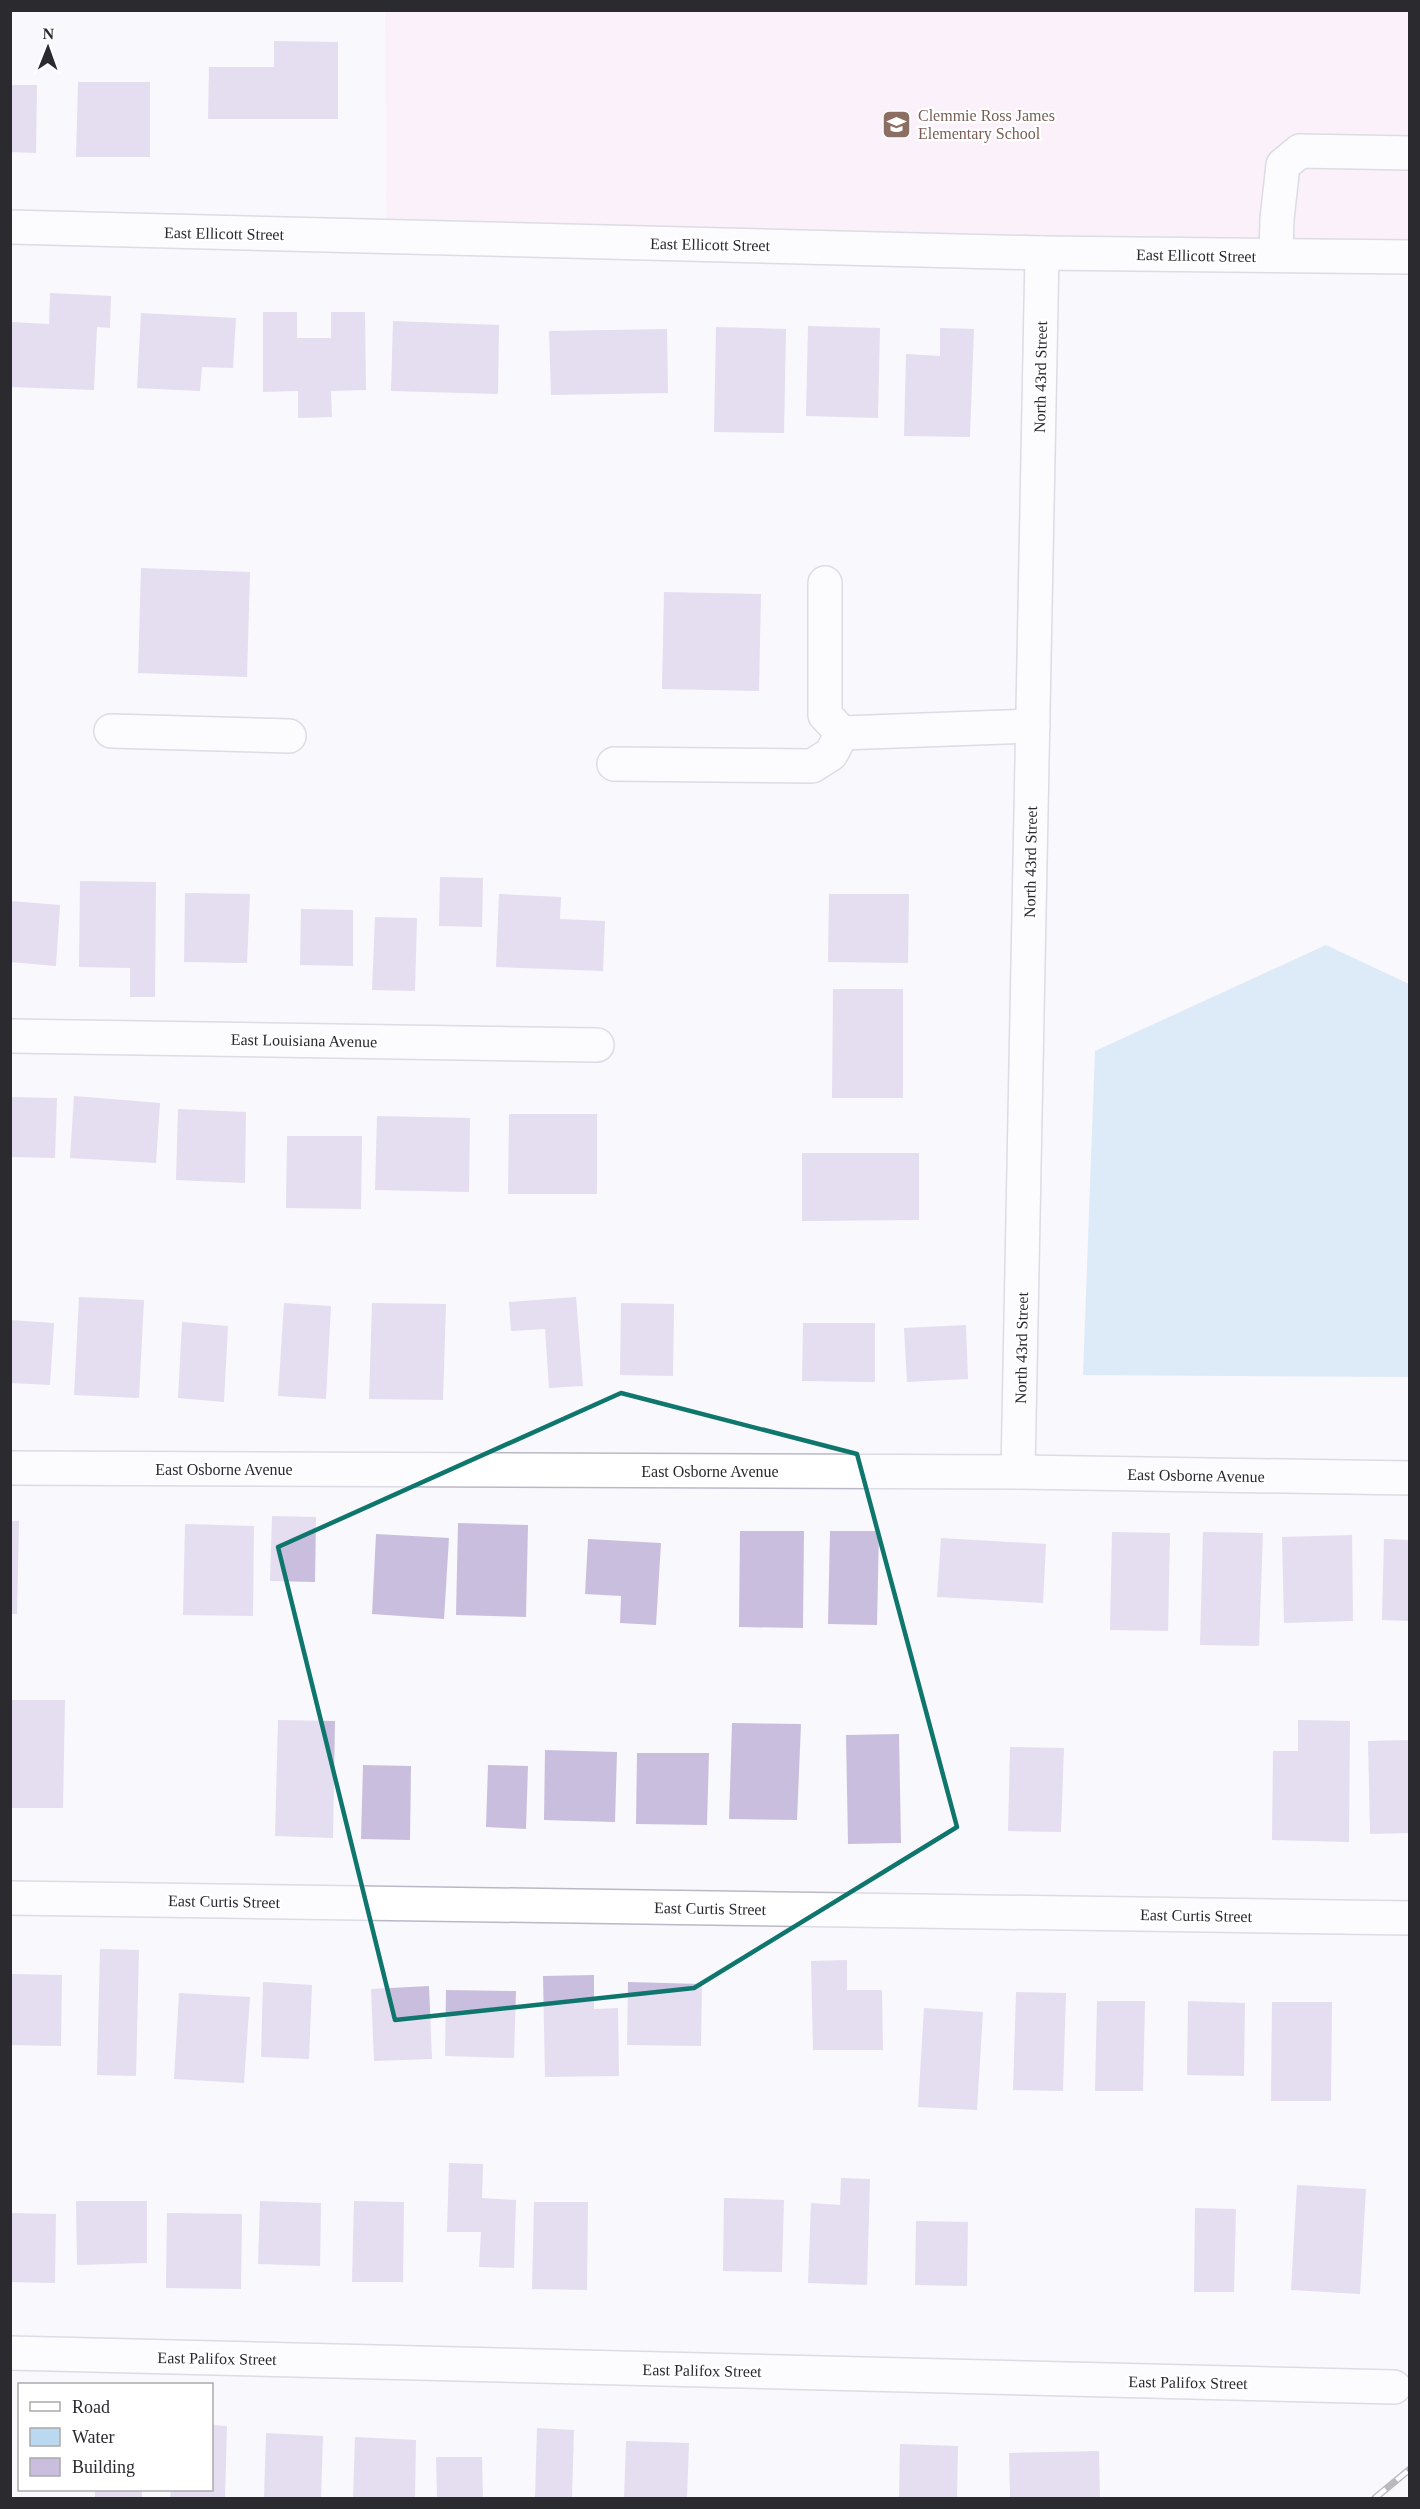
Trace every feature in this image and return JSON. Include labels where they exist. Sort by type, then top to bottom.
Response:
[{"type":"street","points":[[1276,255],[1276,219],[1283,165],[1300,151],[1410,153]]},
{"type":"street","name":"East Ellicott Street","points":[[10,227],[1042,253],[1410,257]]},
{"type":"street","name":"North 43rd Street","points":[[1018,1472],[1042,253]]},
{"type":"street","points":[[825,583],[825,715],[842,733],[1033,726]]},
{"type":"street","points":[[111,731],[289,736]]},
{"type":"street","points":[[614,764],[812,766],[831,754],[842,733]]},
{"type":"street","name":"East Louisiana Avenue","points":[[10,1036],[597,1045]]},
{"type":"street","name":"East Osborne Avenue","points":[[10,1468],[1018,1472],[1410,1478]]},
{"type":"street","name":"East Curtis Street","points":[[10,1898],[1410,1918]]},
{"type":"street","name":"East Palifox Street","points":[[10,2353],[1394,2387]]},
{"type":"highlighted area","points":[[621,1393],[857,1454],[957,1827],[694,1988],[395,2020],[278,1547]]},
{"type":"shaded area","name":"Clemmie Ross James Elementary School","points":[[385,11],[1409,11],[1409,257],[386,237]]},
{"type":"water","points":[[1326,945],[1409,984],[1409,1377],[1083,1375],[1095,1051]]},
{"type":"building","points":[[274,41],[338,42],[338,119],[208,119],[209,67],[274,67]]},
{"type":"building","points":[[78,82],[150,82],[150,157],[76,157]]},
{"type":"building","points":[[10,85],[37,85],[36,153],[10,152]]},
{"type":"building","points":[[50,293],[111,296],[110,328],[97,327],[94,390],[10,387],[12,322],[49,324]]},
{"type":"building","points":[[263,312],[297,312],[297,338],[331,338],[331,312],[365,312],[366,390],[331,391],[332,417],[298,418],[298,391],[263,392]]},
{"type":"building","points":[[141,313],[236,318],[233,368],[202,367],[200,391],[137,388]]},
{"type":"building","points":[[393,321],[499,325],[498,394],[391,391]]},
{"type":"building","points":[[808,326],[880,328],[878,418],[806,416]]},
{"type":"building","points":[[716,327],[786,329],[784,433],[714,432]]},
{"type":"building","points":[[940,328],[974,329],[970,437],[904,436],[906,354],[940,356]]},
{"type":"building","points":[[667,329],[668,393],[551,395],[549,331]]},
{"type":"building","points":[[141,568],[250,572],[247,677],[138,673]]},
{"type":"building","points":[[664,592],[761,594],[759,691],[662,689]]},
{"type":"building","points":[[440,877],[483,878],[482,927],[439,926]]},
{"type":"building","points":[[80,881],[156,882],[155,997],[130,997],[130,968],[79,967]]},
{"type":"building","points":[[185,893],[250,894],[247,963],[184,962]]},
{"type":"building","points":[[499,894],[561,897],[560,919],[605,921],[603,971],[496,967]]},
{"type":"building","points":[[829,894],[909,894],[908,963],[828,962]]},
{"type":"building","points":[[10,901],[60,905],[56,966],[10,962]]},
{"type":"building","points":[[301,909],[353,910],[353,966],[300,965]]},
{"type":"building","points":[[375,917],[417,918],[415,991],[372,990]]},
{"type":"building","points":[[833,989],[903,989],[903,1098],[832,1098]]},
{"type":"building","points":[[74,1096],[160,1103],[156,1163],[70,1158]]},
{"type":"building","points":[[10,1097],[57,1098],[55,1158],[10,1157]]},
{"type":"building","points":[[178,1109],[246,1112],[245,1183],[176,1180]]},
{"type":"building","points":[[509,1114],[597,1114],[597,1194],[508,1194]]},
{"type":"building","points":[[377,1116],[470,1118],[469,1192],[375,1190]]},
{"type":"building","points":[[287,1136],[362,1136],[361,1209],[286,1208]]},
{"type":"building","points":[[802,1153],[919,1153],[919,1220],[802,1221]]},
{"type":"building","points":[[79,1297],[144,1300],[139,1398],[74,1395]]},
{"type":"building","points":[[576,1297],[583,1386],[549,1388],[545,1329],[511,1331],[509,1302]]},
{"type":"building","points":[[284,1303],[331,1306],[326,1399],[278,1396]]},
{"type":"building","points":[[372,1303],[446,1304],[443,1400],[369,1399]]},
{"type":"building","points":[[621,1303],[674,1304],[673,1376],[620,1375]]},
{"type":"building","points":[[10,1320],[54,1323],[50,1385],[10,1383]]},
{"type":"building","points":[[182,1322],[228,1326],[224,1402],[178,1398]]},
{"type":"building","points":[[803,1323],[875,1323],[875,1382],[802,1381]]},
{"type":"building","points":[[966,1325],[968,1379],[907,1382],[904,1328]]},
{"type":"building","points":[[272,1516],[316,1517],[315,1582],[270,1581]]},
{"type":"building","points":[[10,1521],[19,1521],[17,1614],[10,1614]]},
{"type":"building","points":[[458,1523],[528,1525],[526,1617],[456,1615]]},
{"type":"building","points":[[185,1524],[254,1526],[253,1616],[183,1615]]},
{"type":"building","points":[[740,1531],[804,1531],[803,1628],[739,1627]]},
{"type":"building","points":[[830,1531],[879,1531],[877,1625],[828,1624]]},
{"type":"building","points":[[1112,1532],[1170,1533],[1168,1631],[1110,1630]]},
{"type":"building","points":[[1203,1532],[1263,1533],[1259,1646],[1200,1645]]},
{"type":"building","points":[[376,1534],[449,1538],[444,1619],[372,1614]]},
{"type":"building","points":[[1352,1535],[1353,1621],[1284,1623],[1282,1537]]},
{"type":"building","points":[[941,1538],[1046,1544],[1043,1603],[937,1597]]},
{"type":"building","points":[[588,1539],[661,1543],[656,1625],[620,1623],[621,1596],[585,1594]]},
{"type":"building","points":[[1384,1539],[1410,1540],[1410,1621],[1382,1620]]},
{"type":"building","points":[[10,1700],[65,1700],[63,1808],[10,1808]]},
{"type":"building","points":[[278,1720],[335,1721],[333,1838],[275,1836]]},
{"type":"building","points":[[1298,1720],[1350,1721],[1349,1842],[1272,1840],[1273,1751],[1298,1751]]},
{"type":"building","points":[[732,1723],[801,1724],[797,1820],[729,1819]]},
{"type":"building","points":[[899,1734],[901,1843],[848,1844],[846,1735]]},
{"type":"building","points":[[1410,1740],[1410,1833],[1370,1834],[1368,1741]]},
{"type":"building","points":[[1010,1747],[1064,1748],[1061,1832],[1008,1831]]},
{"type":"building","points":[[545,1750],[617,1752],[615,1822],[544,1820]]},
{"type":"building","points":[[637,1753],[709,1753],[707,1825],[636,1824]]},
{"type":"building","points":[[363,1765],[411,1766],[410,1840],[361,1839]]},
{"type":"building","points":[[488,1765],[528,1766],[526,1829],[486,1827]]},
{"type":"building","points":[[100,1949],[139,1950],[136,2076],[97,2075]]},
{"type":"building","points":[[847,1960],[847,1990],[882,1990],[883,2050],[813,2050],[811,1961]]},
{"type":"building","points":[[12,1974],[62,1975],[61,2046],[10,2045]]},
{"type":"building","points":[[594,1975],[594,2009],[618,2008],[619,2076],[545,2077],[543,1976]]},
{"type":"building","points":[[263,1982],[312,1985],[309,2059],[261,2057]]},
{"type":"building","points":[[628,1982],[702,1984],[701,2046],[627,2045]]},
{"type":"building","points":[[429,1986],[432,2059],[374,2061],[371,1989]]},
{"type":"building","points":[[446,1990],[516,1991],[514,2058],[445,2056]]},
{"type":"building","points":[[1016,1992],[1066,1993],[1063,2091],[1013,2090]]},
{"type":"building","points":[[179,1993],[250,1997],[244,2083],[174,2079]]},
{"type":"building","points":[[1097,2001],[1145,2001],[1143,2091],[1095,2091]]},
{"type":"building","points":[[1188,2001],[1245,2003],[1244,2076],[1187,2075]]},
{"type":"building","points":[[1272,2002],[1332,2002],[1331,2101],[1271,2101]]},
{"type":"building","points":[[924,2008],[983,2012],[977,2110],[918,2107]]},
{"type":"building","points":[[449,2163],[483,2164],[482,2198],[516,2200],[514,2268],[479,2267],[481,2232],[447,2232]]},
{"type":"building","points":[[841,2178],[870,2179],[867,2285],[808,2283],[811,2203],[840,2205]]},
{"type":"building","points":[[1297,2185],[1366,2189],[1360,2294],[1291,2290]]},
{"type":"building","points":[[724,2198],[784,2200],[782,2272],[723,2271]]},
{"type":"building","points":[[76,2201],[147,2201],[147,2263],[77,2265]]},
{"type":"building","points":[[260,2201],[321,2203],[320,2266],[258,2264]]},
{"type":"building","points":[[354,2201],[404,2202],[403,2282],[352,2282]]},
{"type":"building","points":[[534,2202],[588,2202],[587,2290],[532,2289]]},
{"type":"building","points":[[1195,2208],[1236,2209],[1234,2292],[1194,2292]]},
{"type":"building","points":[[10,2213],[56,2214],[55,2283],[10,2282]]},
{"type":"building","points":[[167,2213],[242,2214],[241,2289],[166,2288]]},
{"type":"building","points":[[916,2221],[968,2222],[967,2286],[915,2285]]},
{"type":"building","points":[[213,2425],[227,2426],[225,2498],[170,2498],[171,2491],[213,2491]]},
{"type":"building","points":[[537,2428],[574,2430],[572,2498],[535,2498]]},
{"type":"building","points":[[266,2433],[323,2436],[321,2498],[264,2498]]},
{"type":"building","points":[[355,2437],[416,2440],[415,2498],[353,2498]]},
{"type":"building","points":[[626,2441],[689,2443],[687,2498],[624,2498]]},
{"type":"building","points":[[900,2444],[958,2446],[957,2498],[899,2498]]},
{"type":"building","points":[[1099,2451],[1100,2498],[1010,2498],[1009,2453]]},
{"type":"building","points":[[436,2457],[482,2457],[483,2498],[437,2498]]},
{"type":"building","points":[[95,2491],[142,2491],[142,2498],[95,2498]]},
{"type":"railway","points":[[1375,2498],[1410,2469]]},
{"type":"place","name":"Clemmie Ross James Elementary School","points":[[897,124]]}]
